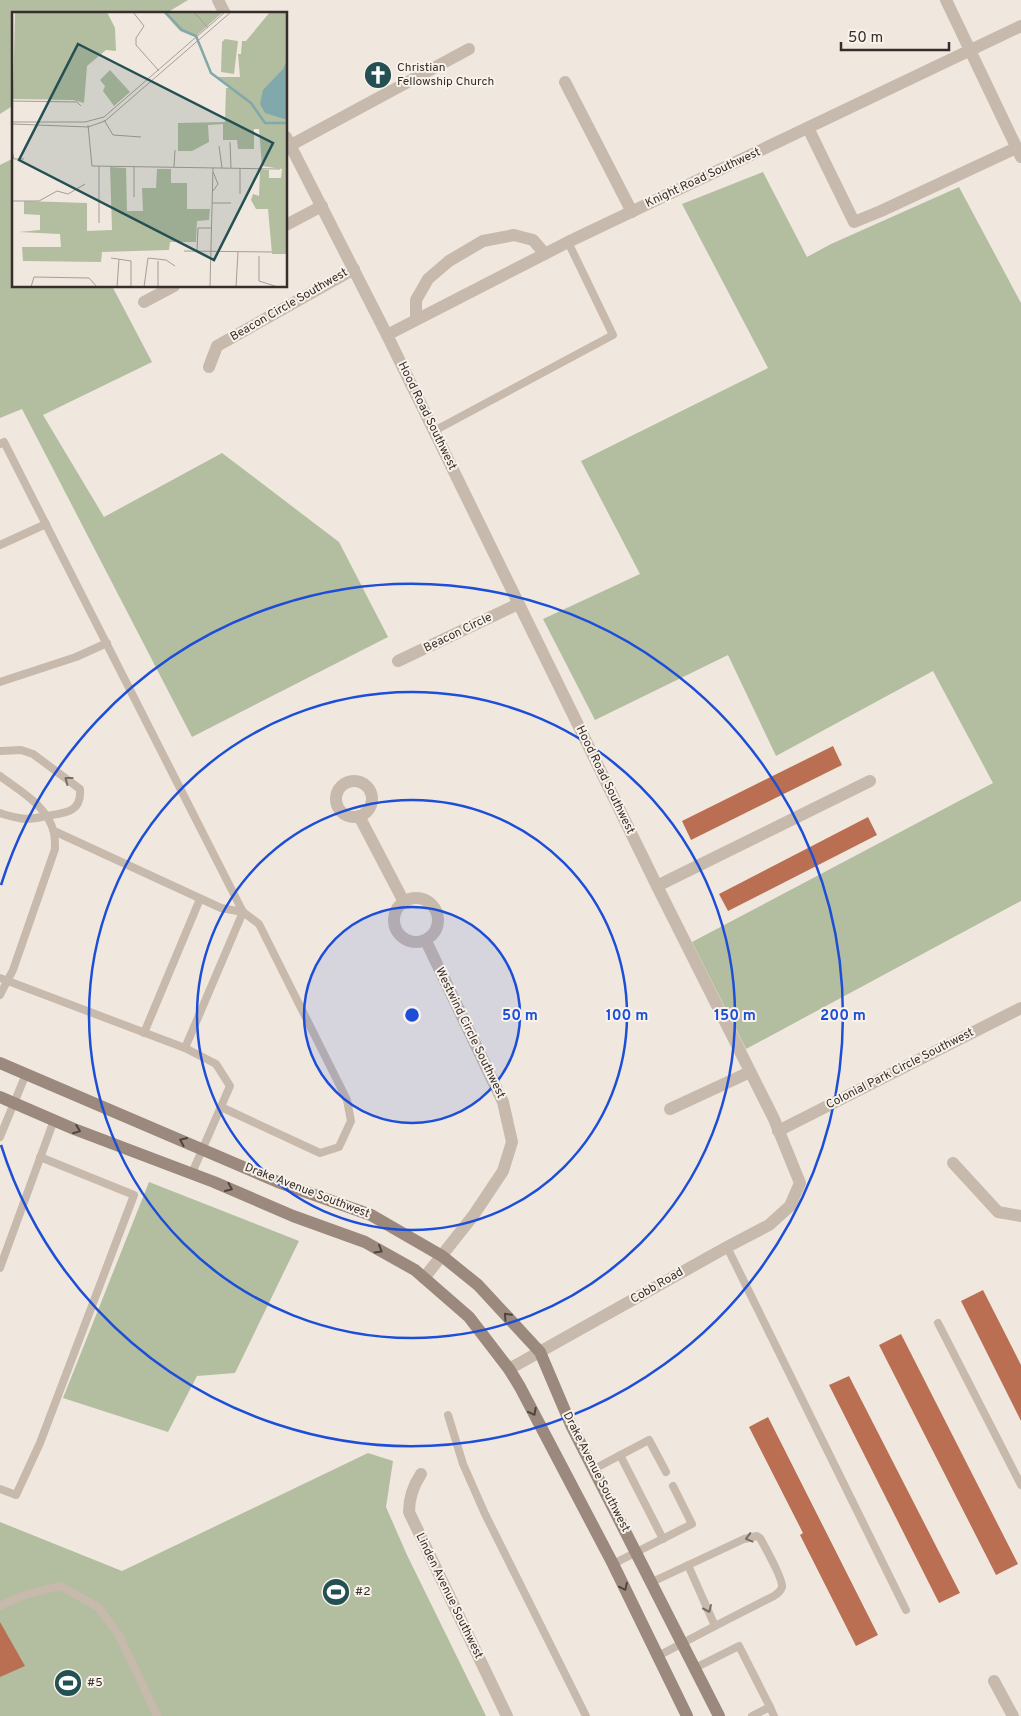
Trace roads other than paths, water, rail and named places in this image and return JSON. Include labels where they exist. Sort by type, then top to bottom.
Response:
[{"type":"street","points":[[218,0],[224,12]]},
{"type":"street","points":[[808,128],[854,222],[1019,153],[946,0]]},
{"type":"street","name":"Knight Road Southwest","points":[[387,335],[568,242],[1021,26]]},
{"type":"street","points":[[354,269],[289,141],[469,49]]},
{"type":"street","points":[[565,82],[632,212]]},
{"type":"street","points":[[288,224],[322,206]]},
{"type":"street","points":[[416,319],[416,300],[428,279],[449,261],[483,241],[514,235],[533,240],[545,254]]},
{"type":"street","name":"Hood Road Southwest","points":[[354,269],[778,1130],[800,1183],[790,1206],[773,1221]]},
{"type":"street","name":"Beacon Circle Southwest","points":[[210,367],[217,346],[354,269]]},
{"type":"street","points":[[144,302],[170,288]]},
{"type":"street","name":"Beacon Circle","points":[[398,661],[518,604]]},
{"type":"street","points":[[657,886],[870,781]]},
{"type":"street","points":[[359,816],[404,902]]},
{"type":"street","points":[[418,898],[431,904],[435,910],[438,924],[436,930],[426,940],[419,943],[405,939],[396,928],[395,914],[404,902],[418,898]]},
{"type":"street","name":"Westwind Circle Southwest","points":[[424,1278],[473,1216],[503,1171],[512,1142],[504,1102],[426,940]]},
{"type":"street","name":"Colonial Park Circle Southwest","points":[[778,1130],[1021,1008]]},
{"type":"street","name":"Drake Avenue Southwest","points":[[0,1063],[278,1182],[371,1215],[442,1256],[478,1285],[540,1352],[571,1425],[719,1716]]},
{"type":"street","points":[[670,1109],[750,1072]]},
{"type":"street","name":"Drake Avenue Southwest","points":[[0,1097],[54,1120],[192,1173],[293,1216],[365,1242],[415,1270],[469,1317],[509,1369],[613,1564],[687,1716]]},
{"type":"street","points":[[953,1163],[998,1212],[1021,1216]]},
{"type":"street","name":"Cobb Road","points":[[540,1352],[726,1247],[769,1225],[773,1221]]},
{"type":"street","points":[[509,1369],[540,1352]]},
{"type":"street","name":"Linden Avenue Southwest","points":[[421,1474],[414,1484],[409,1501],[409,1512],[507,1716]]},
{"type":"street","points":[[994,1681],[1013,1716]]},
{"type":"lane","points":[[434,431],[613,335],[568,242]]},
{"type":"lane","points":[[0,434],[2,443],[46,524],[244,912],[259,924],[347,1100],[352,1120],[339,1146],[320,1153],[221,1107]]},
{"type":"lane","points":[[0,545],[46,524]]},
{"type":"lane","points":[[0,682],[76,657],[107,643]]},
{"type":"lane","points":[[0,752],[21,750],[33,754],[80,789],[81,797],[77,805],[70,812],[33,819],[19,818],[0,813]]},
{"type":"lane","points":[[0,776],[34,801],[46,816],[54,831],[55,849],[35,910],[4,980],[0,995]]},
{"type":"lane","points":[[54,831],[221,908],[244,912]]},
{"type":"lane","points":[[144,1033],[200,899]]},
{"type":"lane","points":[[185,1048],[244,912]]},
{"type":"lane","points":[[4,980],[185,1048],[216,1064],[230,1086],[192,1173]]},
{"type":"lane","points":[[0,1137],[26,1074]]},
{"type":"lane","points":[[0,1268],[54,1120]]},
{"type":"lane","points":[[0,1489],[16,1495],[36,1451],[134,1195],[40,1157]]},
{"type":"lane","points":[[726,1247],[906,1610]]},
{"type":"lane","points":[[938,1323],[1021,1485]]},
{"type":"lane","points":[[448,1415],[463,1464],[485,1514],[586,1716]]},
{"type":"lane","points":[[594,1469],[649,1440],[666,1472]]},
{"type":"lane","points":[[620,1456],[663,1539]]},
{"type":"lane","points":[[613,1564],[692,1524],[673,1486]]},
{"type":"lane","points":[[652,1582],[744,1539],[757,1536],[760,1538],[782,1585],[781,1589],[774,1596],[658,1656]]},
{"type":"lane","points":[[688,1565],[715,1626]]},
{"type":"lane","points":[[0,1606],[24,1595],[60,1586],[98,1607],[119,1635],[157,1716]]},
{"type":"lane","points":[[694,1668],[739,1646],[774,1716]]},
{"type":"lane","points":[[752,1716],[770,1708]]},
{"type":"place","name":"Christian Fellowship Church","points":[[378,75]]},
{"type":"place","name":"#2","points":[[336,1592]]},
{"type":"place","name":"#5","points":[[68,1683]]}]
